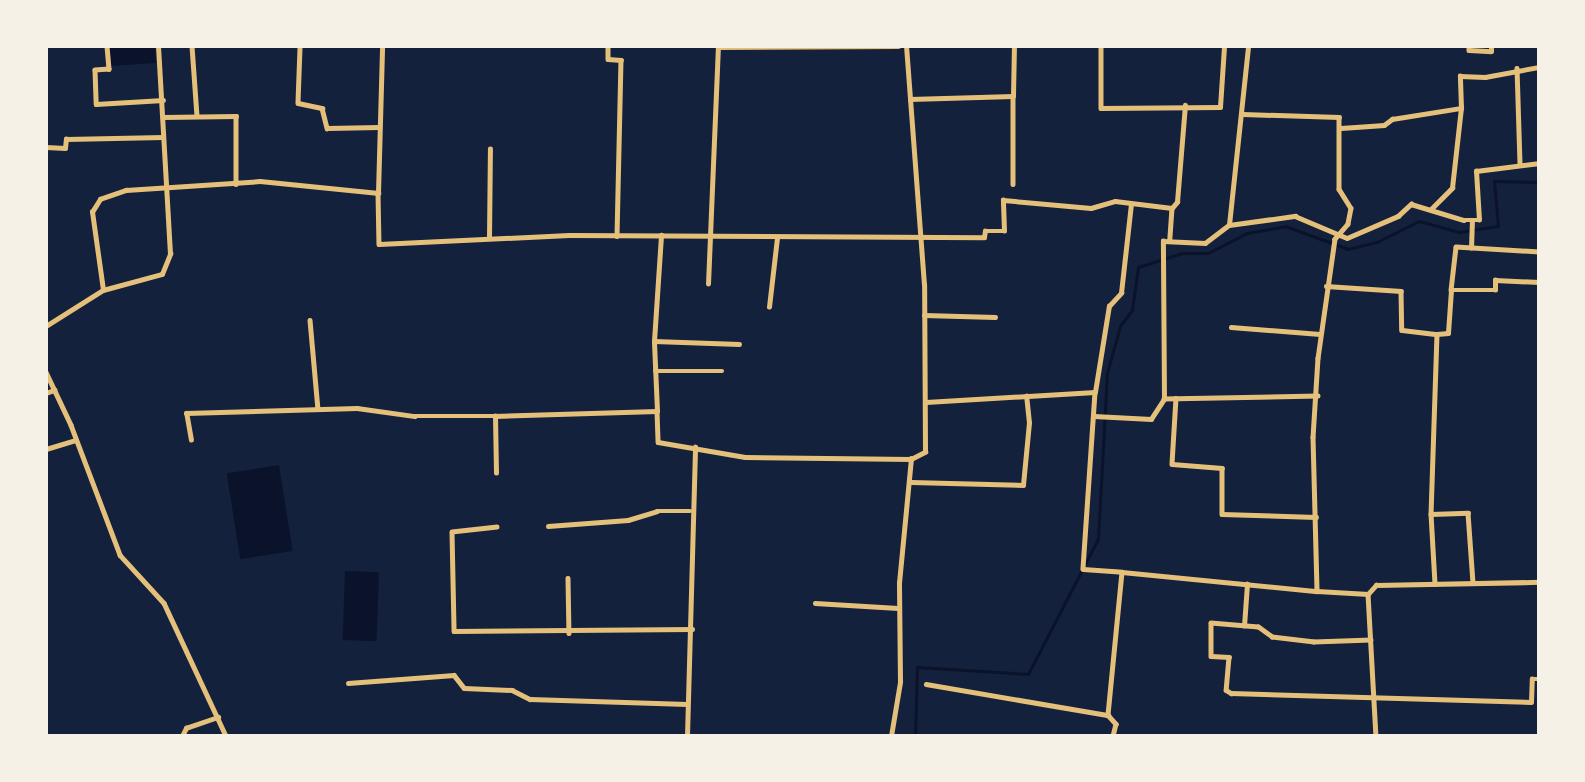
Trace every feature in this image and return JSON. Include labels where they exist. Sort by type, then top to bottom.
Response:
[{"type":"street","points":[[107,46],[109,69],[95,70],[96,104],[163,100]]},
{"type":"street","points":[[46,326],[103,290],[162,274],[170,254],[164,188],[163,100],[158,46]]},
{"type":"street","points":[[192,46],[196,116]]},
{"type":"street","points":[[382,46],[378,193],[380,244],[489,238],[661,235],[777,238],[984,237],[985,231],[1004,231],[1003,200],[1091,208],[1115,200],[1131,204],[1172,208]]},
{"type":"street","points":[[608,46],[608,59],[620,60],[617,236]]},
{"type":"street","points":[[708,284],[718,47],[898,46]]},
{"type":"street","points":[[661,235],[654,341],[658,442],[768,460],[911,459],[925,452],[924,315],[906,46]]},
{"type":"street","points":[[1013,184],[1014,46]]},
{"type":"street","points":[[1101,46],[1101,108],[1185,105],[1220,107],[1224,46]]},
{"type":"street","points":[[1229,225],[1243,114],[1248,46]]},
{"type":"street","points":[[1356,46],[1422,46]]},
{"type":"street","points":[[1469,46],[1469,50],[1491,51],[1491,46]]},
{"type":"street","points":[[300,48],[298,103],[322,108],[327,128],[379,126]]},
{"type":"street","points":[[1431,209],[1452,188],[1461,108],[1460,76],[1485,77],[1516,68],[1539,67]]},
{"type":"street","points":[[1516,68],[1520,165]]},
{"type":"street","points":[[910,99],[1013,96]]},
{"type":"street","points":[[1170,239],[1172,208],[1177,202],[1185,105]]},
{"type":"street","points":[[1341,128],[1384,125],[1392,119],[1461,108]]},
{"type":"street","points":[[1243,114],[1339,117],[1341,128],[1339,189],[1351,208],[1348,224],[1337,235],[1326,286],[1320,334],[1318,396],[1313,437],[1317,591]]},
{"type":"street","points":[[163,117],[236,116],[236,184]]},
{"type":"street","points":[[46,147],[65,148],[66,139],[163,136]]},
{"type":"street","points":[[489,238],[490,149]]},
{"type":"street","points":[[1470,248],[1472,222],[1481,215],[1474,181],[1476,171],[1510,170],[1520,165],[1539,163]]},
{"type":"street","points":[[103,290],[92,212],[106,195],[164,188],[260,181],[378,193]]},
{"type":"street","points":[[1131,204],[1120,293],[1109,306],[1095,392],[1082,569],[1368,594]]},
{"type":"street","points":[[1094,416],[1151,419],[1164,399],[1163,241],[1170,239],[1205,243],[1229,225],[1296,216],[1347,238],[1370,230],[1412,204],[1472,222]]},
{"type":"street","points":[[769,307],[777,238]]},
{"type":"street","points":[[1326,286],[1401,291],[1402,330],[1437,334],[1448,333],[1456,248],[1539,252]]},
{"type":"street","points":[[1451,290],[1495,290],[1495,280],[1539,282]]},
{"type":"street","points":[[924,315],[995,317]]},
{"type":"street","points":[[310,320],[318,409]]},
{"type":"street","points":[[1231,326],[1320,334]]},
{"type":"street","points":[[1435,584],[1432,514],[1437,334]]},
{"type":"street","points":[[654,341],[739,344]]},
{"type":"street","points":[[655,371],[722,371]]},
{"type":"street","points":[[46,372],[76,440],[120,555],[164,602],[226,736]]},
{"type":"street","points":[[46,393],[54,390]]},
{"type":"street","points":[[926,402],[1095,392]]},
{"type":"street","points":[[911,482],[1023,485],[1029,423],[1026,396]]},
{"type":"street","points":[[1164,399],[1318,396]]},
{"type":"street","points":[[1176,398],[1172,464],[1222,468],[1222,514],[1316,517]]},
{"type":"street","points":[[191,440],[186,414],[318,409],[495,416],[657,411]]},
{"type":"street","points":[[495,416],[496,473]]},
{"type":"street","points":[[46,449],[76,440]]},
{"type":"street","points":[[687,736],[692,629],[690,512],[695,447]]},
{"type":"street","points":[[891,736],[900,682],[898,608],[911,482],[911,459]]},
{"type":"street","points":[[548,526],[628,520],[657,511],[690,512]]},
{"type":"street","points":[[1432,514],[1468,513],[1473,583]]},
{"type":"street","points":[[498,527],[452,532],[454,631],[569,633],[692,629]]},
{"type":"street","points":[[1108,714],[1122,572]]},
{"type":"street","points":[[568,578],[569,633]]},
{"type":"street","points":[[1376,736],[1376,700],[1368,594],[1376,585],[1539,582]]},
{"type":"street","points":[[1244,626],[1247,584]]},
{"type":"street","points":[[815,603],[898,608]]},
{"type":"street","points":[[1371,640],[1314,642],[1272,637],[1258,627],[1211,624],[1211,656],[1229,657],[1228,693],[1376,700],[1531,702],[1532,678],[1539,679]]},
{"type":"street","points":[[348,683],[454,675],[464,688],[512,690],[530,700],[687,704]]},
{"type":"street","points":[[926,684],[1108,714],[1116,724],[1113,736]]},
{"type":"street","points":[[182,736],[186,728],[218,717]]},
{"type":"water","points":[[109,46],[155,46],[156,63],[111,66]]},
{"type":"water","points":[[279,465],[293,551],[240,559],[227,473]]},
{"type":"water","points":[[345,571],[379,572],[377,641],[343,640]]},
{"type":"waterway","points":[[915,736],[917,667],[1028,674],[1098,539],[1107,373],[1120,326],[1132,310],[1138,267],[1182,253],[1208,253],[1247,233],[1285,226],[1348,249],[1377,242],[1419,221],[1459,232],[1498,226],[1494,181],[1539,182]]}]
